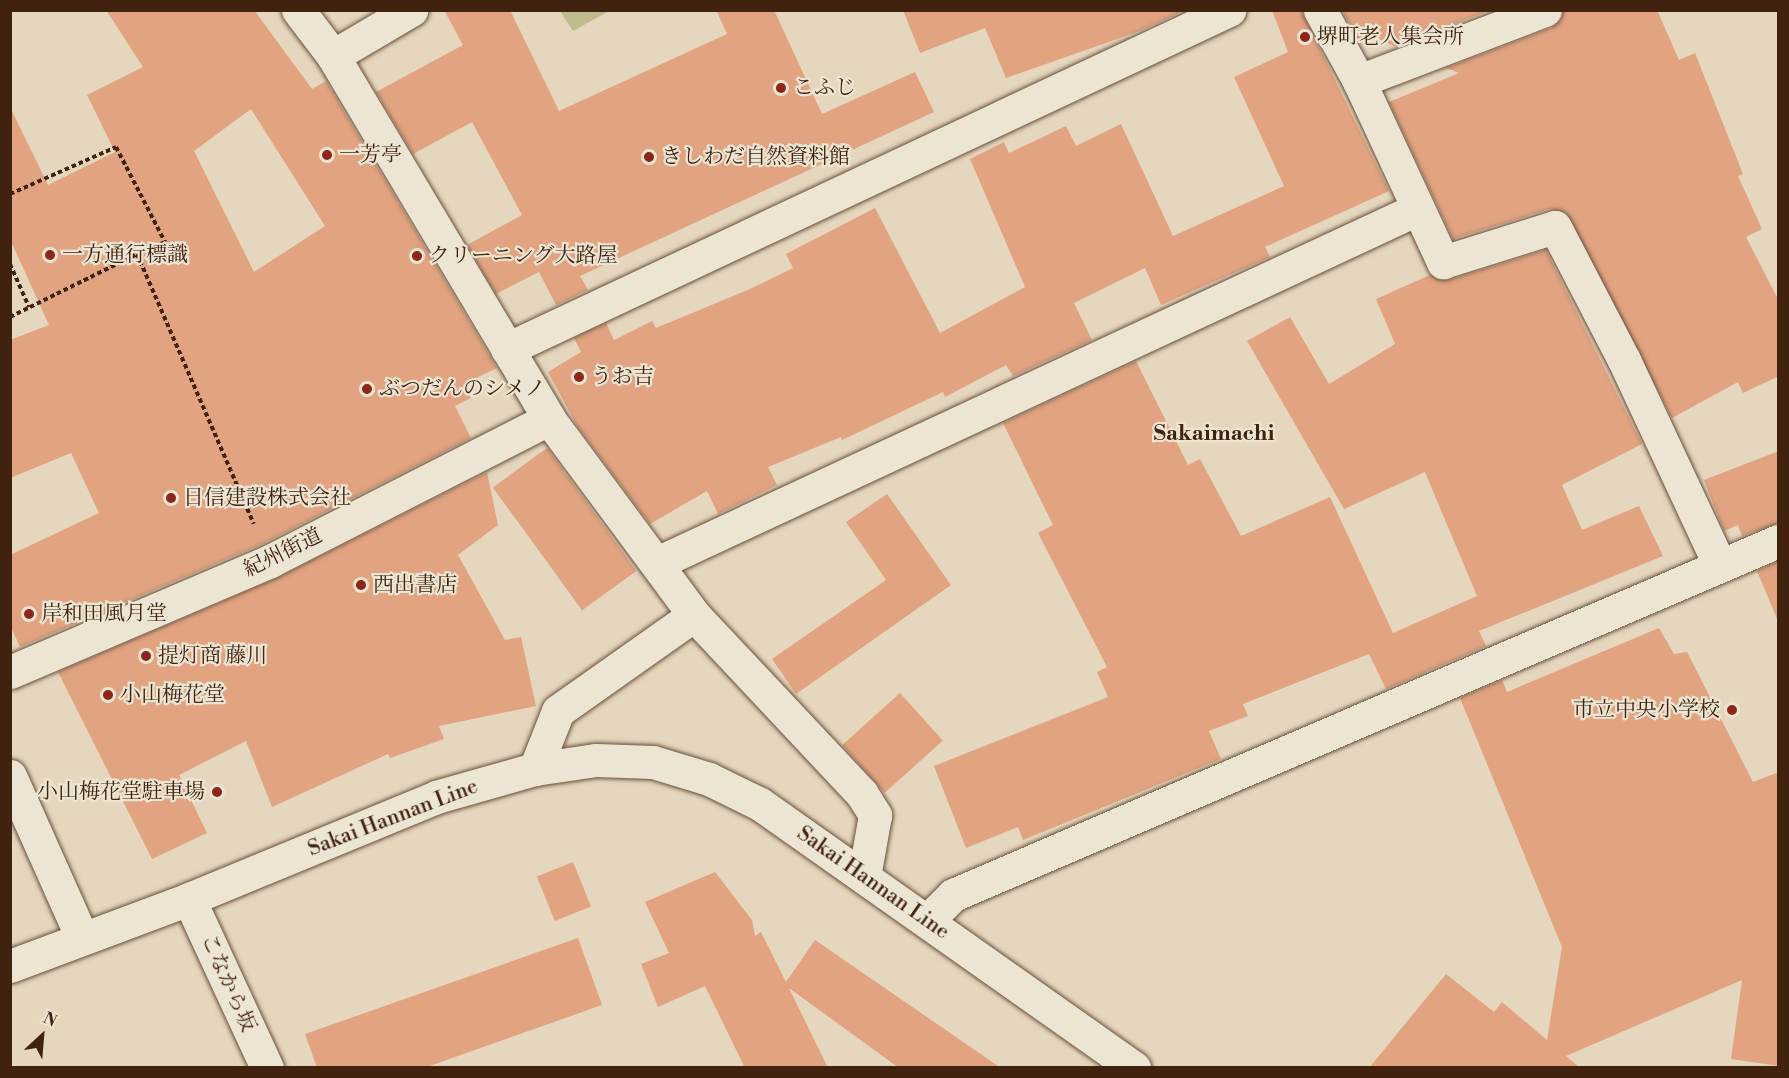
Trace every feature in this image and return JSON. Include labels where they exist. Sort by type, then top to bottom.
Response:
[{"type":"street","points":[[298,10],[333,56],[549,419],[694,615],[862,794],[875,816],[864,877]]},
{"type":"street","points":[[333,56],[411,10]]},
{"type":"street","points":[[507,349],[1229,10]]},
{"type":"street","points":[[1320,10],[1359,81],[1416,210],[1443,262],[1555,227],[1624,360],[1720,566]]},
{"type":"street","points":[[1359,81],[1545,10]]},
{"type":"street","points":[[657,563],[1416,210]]},
{"type":"street","name":"紀州街道","points":[[10,672],[270,561],[549,419]]},
{"type":"street","points":[[927,921],[953,895],[1779,542]]},
{"type":"street","points":[[535,769],[558,711],[694,615]]},
{"type":"street","name":"Sakai Hannan Line","points":[[10,966],[189,899],[436,797],[535,769],[596,760],[653,762],[709,779],[760,804],[1134,1068]]},
{"type":"street","points":[[10,776],[82,938]]},
{"type":"street","name":"こなから坂","points":[[189,899],[267,1068]]},
{"type":"path","points":[[10,194],[116,147],[165,242],[10,317]]},
{"type":"path","points":[[137,254],[270,561]]},
{"type":"path","points":[[10,264],[29,308]]},
{"type":"green space","points":[[560,11],[609,11],[573,31]]},
{"type":"building","points":[[106,10],[254,10],[312,89],[326,81],[497,368],[464,384],[471,398],[455,406],[471,438],[262,544],[20,647],[10,625],[10,555],[99,513],[71,453],[10,478],[10,340],[49,325],[10,239],[10,107],[48,185],[115,152],[87,95],[143,67]],"holes":[[[251,109],[325,226],[254,272],[194,151]]]},
{"type":"building","points":[[444,10],[510,10],[559,111],[727,34],[716,10],[774,10],[822,114],[915,72],[934,112],[580,276],[588,290],[556,305],[539,272],[496,294],[467,245],[522,215],[472,122],[413,154],[376,92],[463,45]]},
{"type":"building","points":[[903,10],[1183,11],[1140,31],[1006,78],[985,28],[920,53]]},
{"type":"building","points":[[1272,10],[1301,10],[1389,191],[1265,247],[1270,257],[1161,305],[1145,268],[1074,303],[1092,340],[1013,376],[1006,365],[945,397],[943,392],[842,440],[841,437],[768,467],[777,485],[718,514],[707,491],[650,524],[578,427],[548,372],[581,352],[574,338],[606,323],[614,340],[652,321],[656,328],[750,289],[793,268],[786,254],[875,208],[940,333],[1025,287],[970,159],[1004,142],[1009,153],[1066,126],[1076,146],[1121,124],[1173,236],[1284,186],[1234,77],[1288,52]]},
{"type":"building","points":[[1342,10],[1491,10],[1396,47],[1372,36],[1359,41]]},
{"type":"building","points":[[1563,10],[1657,10],[1679,60],[1695,53],[1743,174],[1738,176],[1762,229],[1746,237],[1779,301],[1779,376],[1743,393],[1738,382],[1672,418],[1566,212],[1549,209],[1453,239],[1389,102],[1459,73],[1446,68],[1552,28]]},
{"type":"building","points":[[1546,250],[1642,444],[1562,485],[1582,530],[1639,506],[1663,556],[1479,631],[1486,646],[1386,689],[1369,654],[1243,704],[1248,716],[1209,731],[1221,759],[1023,840],[1018,827],[966,848],[934,766],[1108,697],[1097,672],[1107,667],[1038,533],[1053,525],[1003,423],[1136,361],[1188,465],[1200,459],[1241,536],[1330,497],[1393,633],[1477,596],[1425,472],[1344,509],[1247,341],[1290,317],[1329,384],[1395,344],[1376,299],[1430,275],[1449,280]]},
{"type":"building","points":[[547,448],[636,571],[582,610],[493,487]]},
{"type":"building","points":[[1779,451],[1779,523],[1742,536],[1738,525],[1724,531],[1704,480]]},
{"type":"building","points":[[487,472],[498,525],[458,555],[505,640],[521,637],[536,706],[439,726],[444,739],[390,758],[388,754],[272,807],[246,741],[179,775],[207,833],[152,859],[58,672],[277,578]]},
{"type":"building","points":[[887,494],[951,585],[796,694],[772,659],[886,580],[846,522]]},
{"type":"building","points":[[1779,561],[1779,621],[1778,621],[1757,571]]},
{"type":"building","points":[[1659,628],[1674,654],[1687,652],[1753,782],[1779,772],[1779,1066],[1731,1059],[1742,980],[1566,1056],[1580,1068],[1369,1068],[1446,974],[1494,1012],[1502,1002],[1547,1040],[1562,947],[1460,698],[1502,680],[1507,692]]},
{"type":"building","points":[[900,693],[943,741],[885,793],[842,745]]},
{"type":"building","points":[[573,862],[591,907],[555,921],[537,877]]},
{"type":"building","points":[[715,872],[752,920],[755,936],[761,932],[786,982],[815,940],[1001,1068],[899,1068],[789,988],[828,1068],[745,1068],[705,986],[658,1007],[641,964],[669,953],[645,902]]},
{"type":"building","points":[[578,938],[602,1005],[424,1068],[317,1068],[305,1034]]},
{"type":"place","name":"堺町老人集会所","points":[[1305,37]]},
{"type":"place","name":"こふじ","points":[[781,88]]},
{"type":"place","name":"一芳亭","points":[[327,155]]},
{"type":"place","name":"きしわだ自然資料館","points":[[649,157]]},
{"type":"place","name":"一方通行標識","points":[[50,255]]},
{"type":"place","name":"クリーニング大路屋","points":[[417,256]]},
{"type":"place","name":"うお吉","points":[[579,377]]},
{"type":"place","name":"ぶつだんのシメノ","points":[[367,389]]},
{"type":"place","name":"日信建設株式会社","points":[[171,498]]},
{"type":"place","name":"西出書店","points":[[361,585]]},
{"type":"place","name":"岸和田風月堂","points":[[29,614]]},
{"type":"place","name":"提灯商 藤川","points":[[146,656]]},
{"type":"place","name":"小山梅花堂","points":[[108,695]]},
{"type":"place","name":"市立中央小学校","points":[[1732,710]]},
{"type":"place","name":"小山梅花堂駐車場","points":[[217,792]]},
{"type":"district","name":"Sakaimachi","points":[[1214,434]]}]
